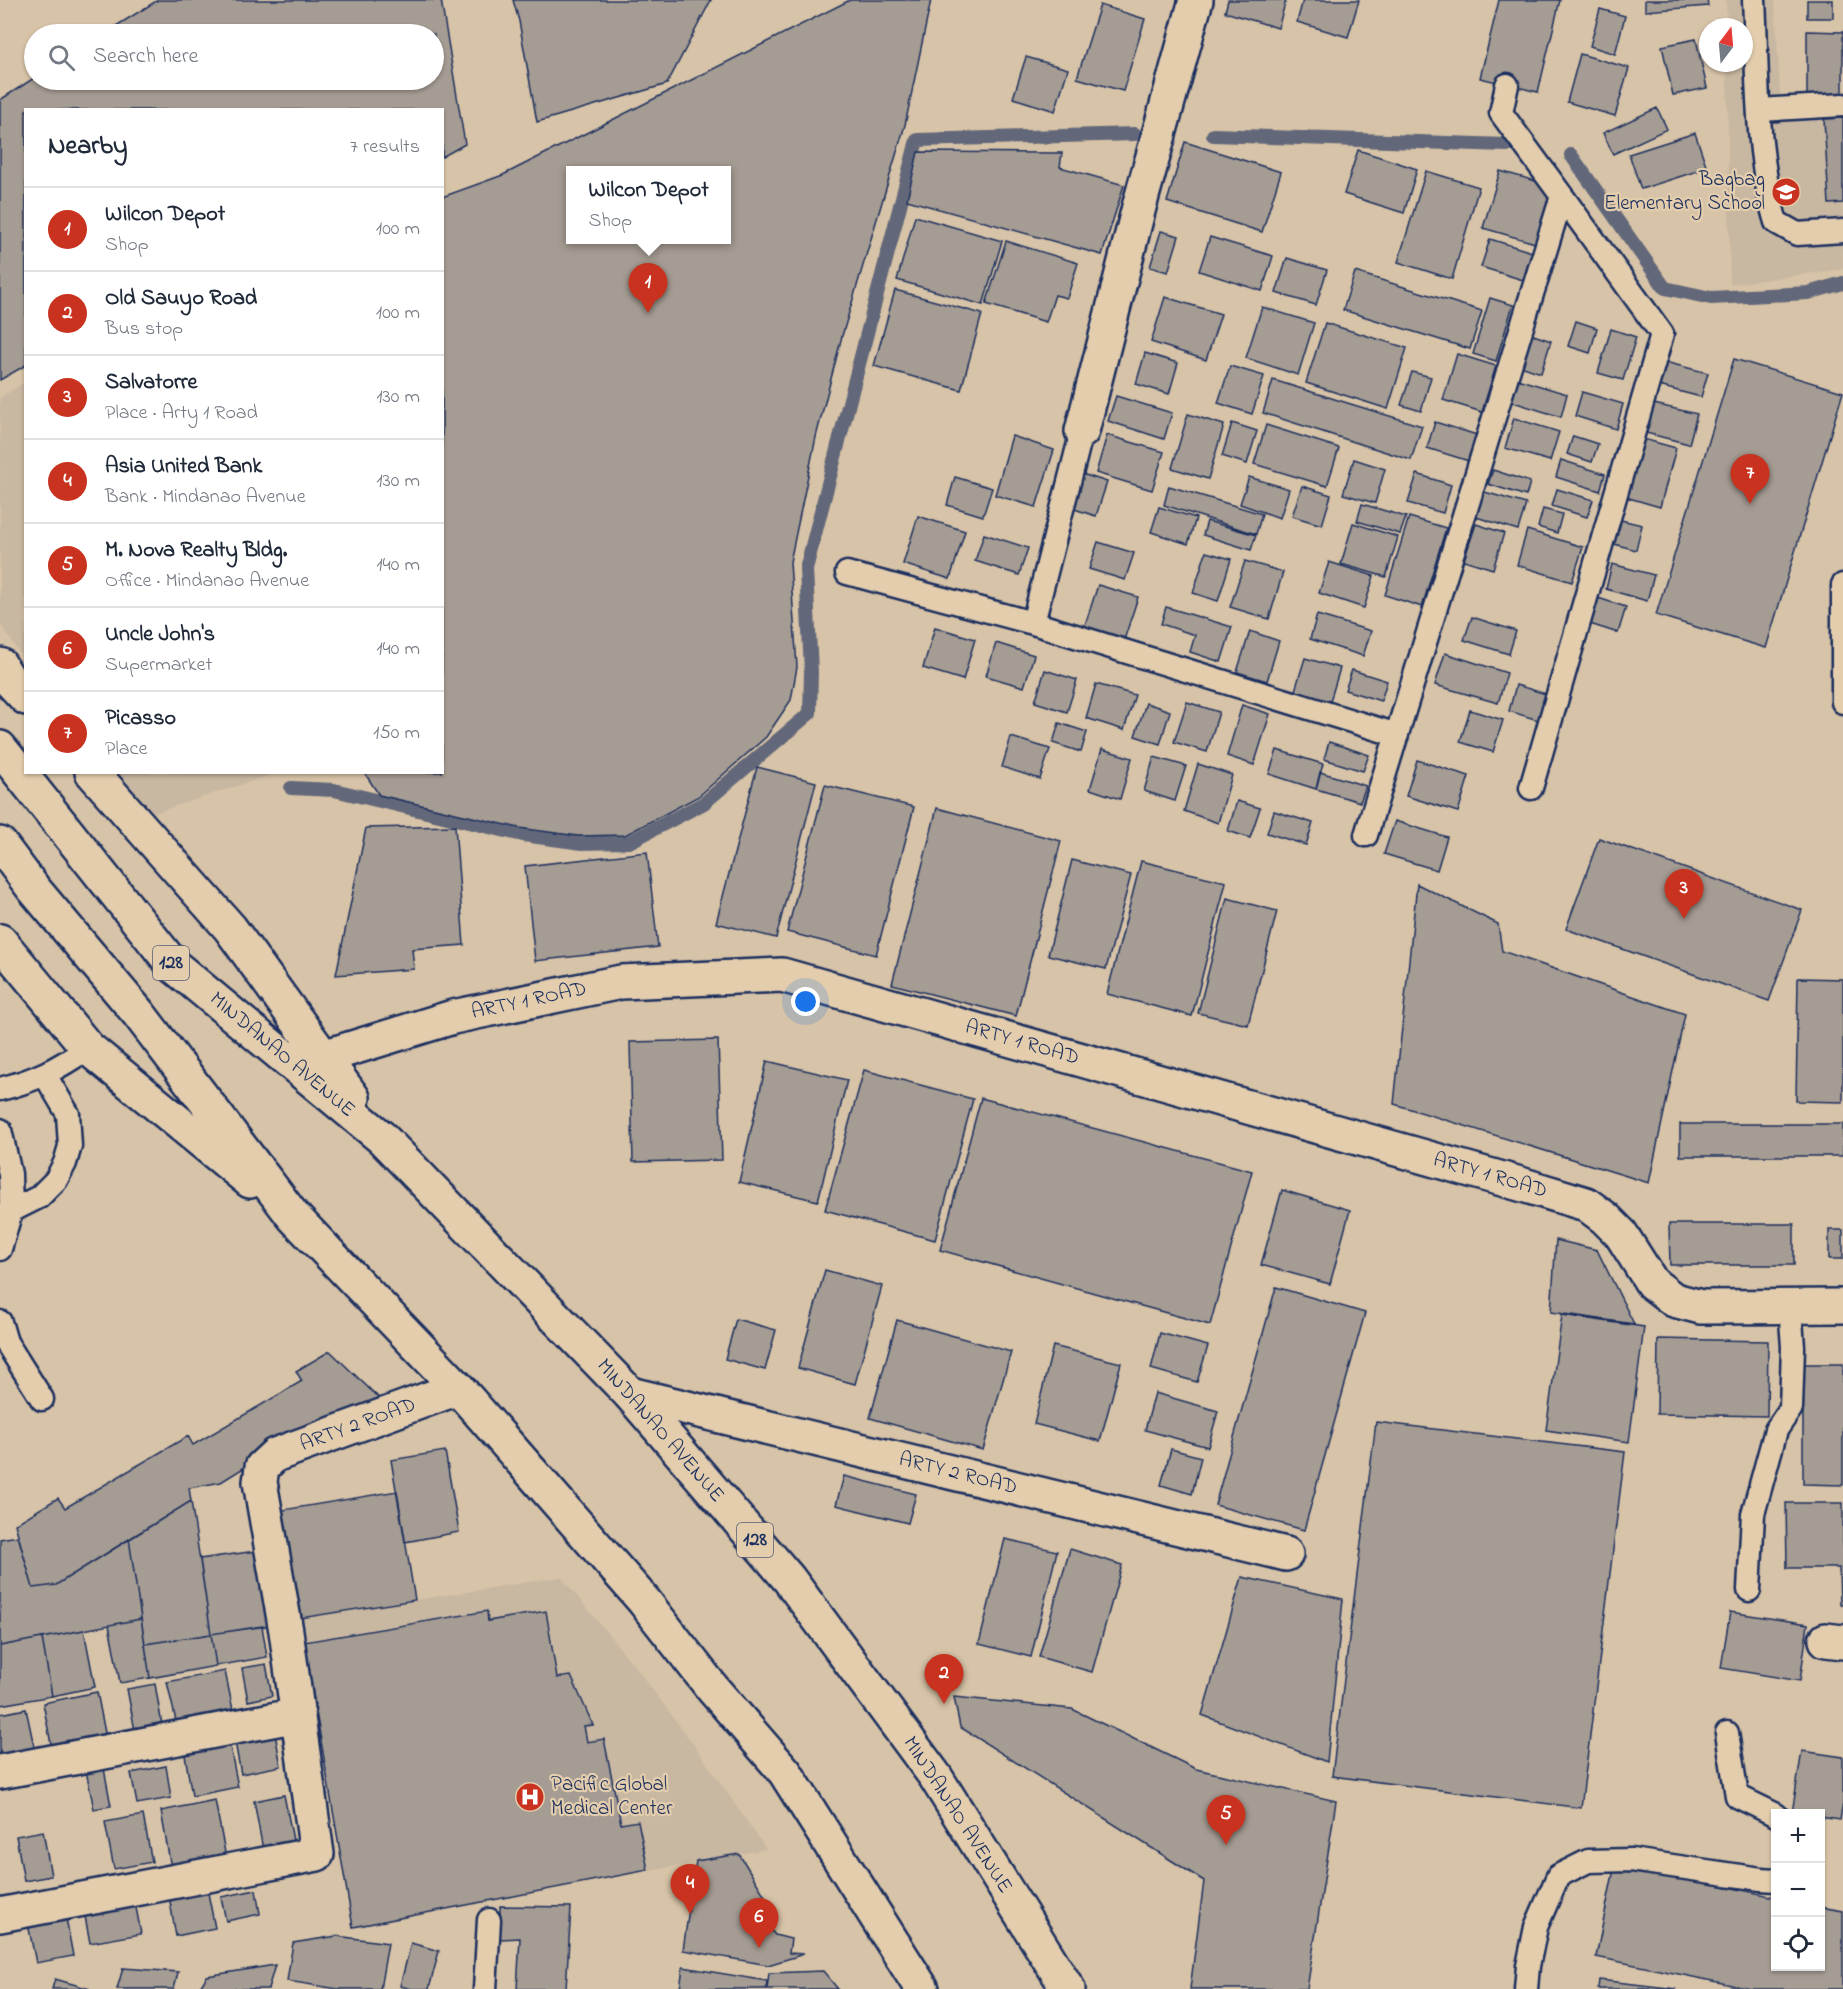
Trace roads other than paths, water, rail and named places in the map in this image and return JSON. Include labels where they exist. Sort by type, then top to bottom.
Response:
[{"type":"main road","points":[[1082,431],[1139,207],[1196,0]]},
{"type":"main road","points":[[0,665],[10,681],[24,696]]},
{"type":"main road","name":"MINDANAO AVENUE","points":[[0,748],[174,966],[382,1138],[630,1394],[789,1579],[935,1776],[1068,1989]]},
{"type":"main road","name":"MINDANAO AVENUE","points":[[94,774],[230,928],[382,1138]]},
{"type":"main road","points":[[0,844],[33,888],[139,1014],[293,1216],[458,1388],[644,1601],[713,1689],[785,1772],[922,1989]]},
{"type":"main road","points":[[0,941],[88,1048],[293,1216]]},
{"type":"main road","name":"ARTY 1 ROAD","points":[[323,1057],[453,1017],[621,982],[782,975],[1586,1204],[1621,1234],[1652,1283],[1674,1300],[1701,1307],[1791,1306]]},
{"type":"main road","points":[[1791,1306],[1843,1306]]},
{"type":"main road","name":"ARTY 2 ROAD","points":[[298,1715],[283,1611],[260,1482],[262,1467],[275,1455],[458,1388]]},
{"type":"main road","name":"ARTY 2 ROAD","points":[[630,1394],[1286,1554]]},
{"type":"main road","points":[[0,1772],[298,1715],[317,1854],[0,1915]]},
{"type":"lane","points":[[1754,0],[1760,110],[1769,200],[1776,222],[1797,234],[1843,231]]},
{"type":"lane","points":[[1507,85],[1501,113],[1662,334],[1531,788]]},
{"type":"lane","points":[[1760,110],[1843,105]]},
{"type":"lane","points":[[1366,835],[1562,196]]},
{"type":"lane","points":[[1033,623],[1082,431]]},
{"type":"lane","points":[[847,573],[1033,623],[1397,735]]},
{"type":"lane","points":[[1843,585],[1843,702]]},
{"type":"lane","points":[[0,1089],[55,1071],[88,1048]]},
{"type":"lane","points":[[10,1211],[39,1197],[56,1180],[65,1163],[70,1146],[68,1114],[45,1075]]},
{"type":"lane","points":[[0,1130],[10,1174],[10,1211],[0,1249]]},
{"type":"lane","points":[[1749,1590],[1753,1514],[1776,1430],[1791,1408],[1793,1347],[1791,1306]]},
{"type":"lane","points":[[0,1322],[6,1342],[42,1399]]},
{"type":"lane","points":[[1727,1733],[1737,1796],[1771,1813]]},
{"type":"lane","points":[[1526,1989],[1536,1927],[1558,1876],[1588,1861],[1631,1860],[1771,1880]]},
{"type":"lane","points":[[485,1989],[489,1920]]},
{"type":"waterway","points":[[291,788],[334,790],[523,835],[582,843],[629,842],[704,803],[810,713],[811,672],[806,569],[917,140],[1135,134]]},
{"type":"waterway","points":[[1213,135],[1507,145]]},
{"type":"waterway","points":[[1571,155],[1665,288],[1711,298],[1808,293],[1843,283]]},
{"type":"place","name":"Bagbag Elementary School","points":[[1786,192]]},
{"type":"place","name":"Wilcon Depot","points":[[648,313]]},
{"type":"place","name":"Picasso","points":[[1750,504]]},
{"type":"place","name":"Salvatorre","points":[[1684,919]]},
{"type":"place","name":"Old Sauyo Road","points":[[944,1704]]},
{"type":"place","name":"Pacific Global Medical Center","points":[[530,1797]]},
{"type":"place","name":"M. Nova Realty Bldg.","points":[[1226,1845]]},
{"type":"place","name":"Asia United Bank","points":[[690,1914]]},
{"type":"place","name":"Uncle John's","points":[[759,1948]]}]
